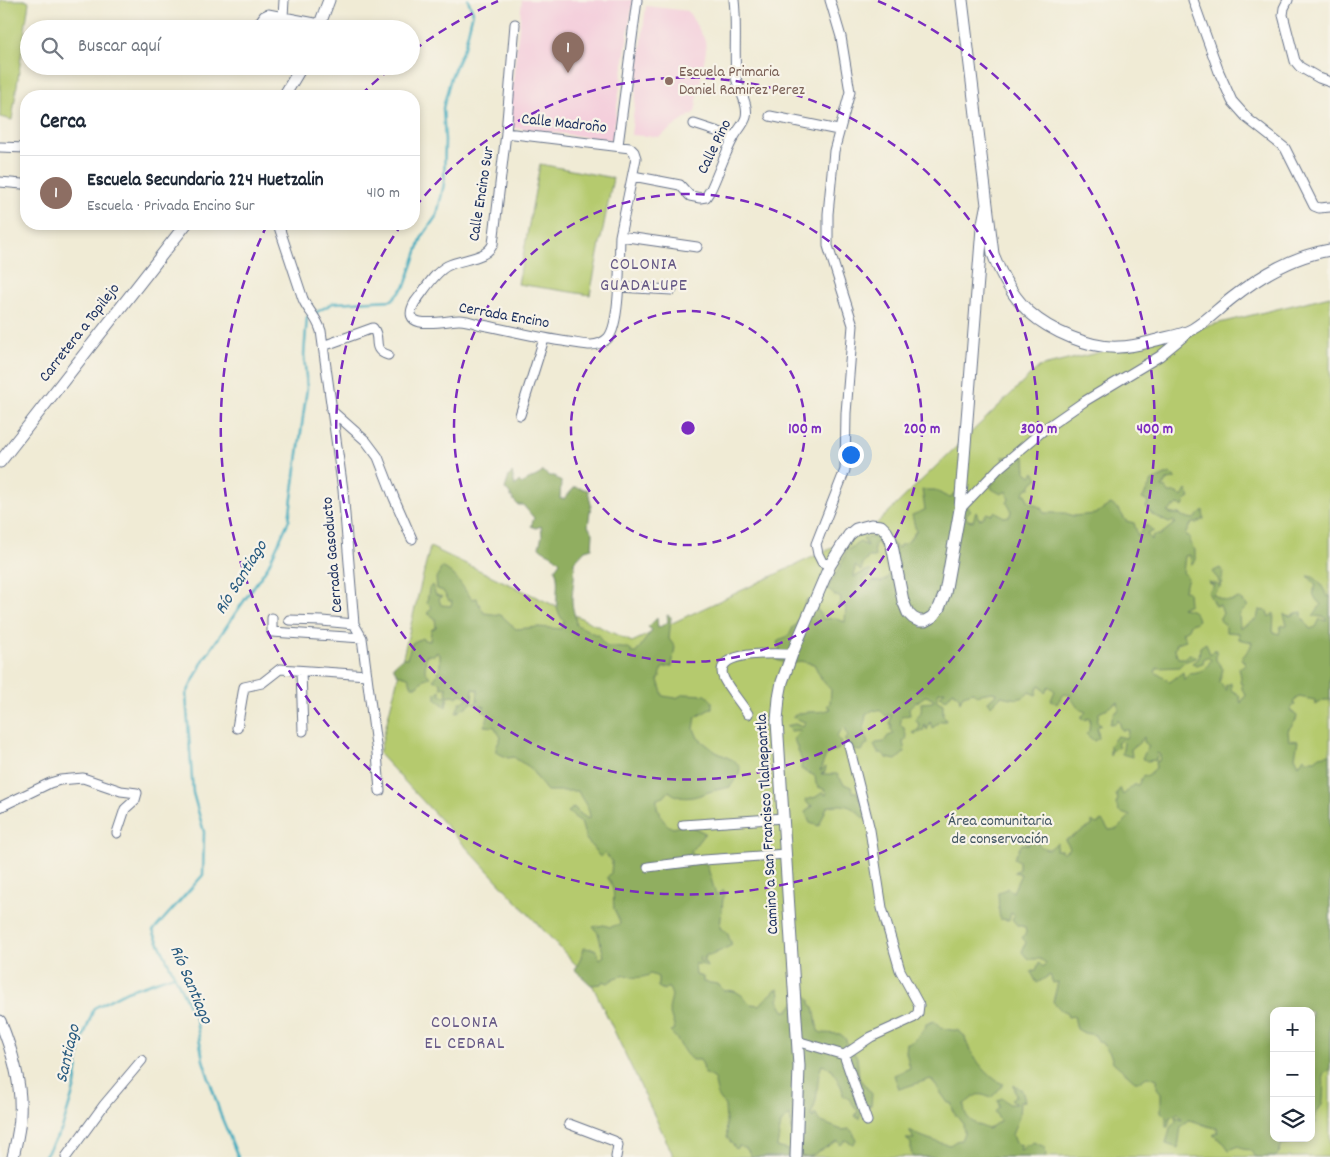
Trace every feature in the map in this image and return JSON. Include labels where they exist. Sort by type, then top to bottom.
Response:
[{"type":"street","points":[[283,17],[284,0]]},
{"type":"street","points":[[321,20],[329,0]]},
{"type":"street","points":[[637,0],[618,145],[630,148],[636,158],[620,236],[618,287],[672,290]]},
{"type":"street","name":"Calle Pino","points":[[632,176],[680,185],[690,196],[700,198],[706,197],[711,189],[734,137],[745,119],[745,101],[738,87],[736,76],[736,15],[734,0]]},
{"type":"street","points":[[830,0],[841,37],[850,92],[838,130],[834,151],[828,214],[828,246],[853,325],[846,413],[845,470],[816,544],[822,562],[830,564]]},
{"type":"street","points":[[962,0],[993,254],[999,271],[1016,297],[1029,312],[1045,324],[1082,342],[1098,346],[1119,348],[1142,344],[1192,330]]},
{"type":"street","points":[[1193,0],[1219,72],[1232,101],[1248,119],[1285,148],[1314,206],[1330,208]]},
{"type":"street","points":[[1288,0],[1283,15],[1295,61],[1300,67],[1330,82]]},
{"type":"street","points":[[261,20],[268,14],[295,20]]},
{"type":"street","points":[[506,133],[515,24]]},
{"type":"street","points":[[288,90],[297,75]]},
{"type":"street","points":[[770,116],[838,130]]},
{"type":"street","points":[[694,124],[734,137]]},
{"type":"street","name":"Calle Madroño","points":[[506,133],[618,145]]},
{"type":"street","name":"Calle Encino Sur","points":[[412,307],[439,273],[447,266],[484,254],[490,250],[506,133]]},
{"type":"street","points":[[0,147],[20,148]]},
{"type":"street","points":[[0,182],[20,184]]},
{"type":"street","name":"Camino a San Francisco Tlalnepantla","points":[[796,1157],[799,1066],[777,721],[780,690],[792,654],[830,564],[849,535],[856,529],[871,525],[881,526],[886,530],[891,540],[903,601],[908,613],[913,618],[925,621],[932,617],[939,608],[944,592],[960,510],[982,228],[986,208]]},
{"type":"street","name":"Carretera a Topilejo","points":[[2,455],[181,230]]},
{"type":"street","name":"Cerrada Gasoducto","points":[[280,230],[306,307],[318,322],[323,346],[343,490],[354,624],[362,638],[380,791]]},
{"type":"street","points":[[620,236],[697,247]]},
{"type":"street","points":[[960,510],[998,468],[1046,428],[1160,356],[1233,297],[1265,275],[1295,259],[1330,250]]},
{"type":"street","name":"Cerrada Encino","points":[[412,307],[412,314],[415,320],[424,324],[459,320],[544,339],[591,345],[602,343],[609,337],[615,322],[618,287]]},
{"type":"street","points":[[323,346],[373,328],[376,331],[378,349],[381,353],[388,355]]},
{"type":"street","points":[[520,416],[544,339]]},
{"type":"street","points":[[331,410],[366,441],[378,457],[412,539]]},
{"type":"street","points":[[272,618],[272,632],[362,638]]},
{"type":"street","points":[[289,620],[354,624]]},
{"type":"street","points":[[748,714],[723,677],[723,666],[726,661],[735,657],[792,654]]},
{"type":"street","points":[[237,728],[244,687],[262,682],[280,669],[367,674]]},
{"type":"street","points":[[301,671],[303,732]]},
{"type":"street","points":[[844,1055],[871,1037],[913,1018],[918,1013],[919,1005],[900,970],[882,908],[870,830],[849,746]]},
{"type":"street","points":[[0,807],[50,783],[83,778],[121,791],[137,793],[135,800],[125,809],[117,833]]},
{"type":"street","points":[[683,824],[783,818]]},
{"type":"street","points":[[648,867],[786,854]]},
{"type":"street","points":[[0,1021],[7,1038],[17,1075],[20,1102],[19,1127],[13,1157]]},
{"type":"street","points":[[797,1041],[844,1055]]},
{"type":"street","points":[[844,1055],[867,1120]]},
{"type":"street","points":[[66,1157],[104,1106],[142,1060]]},
{"type":"street","points":[[569,1124],[614,1141],[618,1145],[616,1157]]},
{"type":"shaded area","points":[[522,0],[633,0],[612,140],[508,127]]},
{"type":"shaded area","name":"Escuela Primaria Daniel Ramirez Perez","points":[[646,6],[688,11],[705,40],[706,50],[695,112],[659,137],[631,135]]},
{"type":"green space","points":[[0,0],[24,0],[29,2],[26,20],[20,20],[20,64],[12,120],[0,117]]},
{"type":"green space","points":[[540,164],[613,178],[590,295],[518,284]]},
{"type":"green space","name":"Área comunitaria de conservación","points":[[1330,296],[1330,1157],[674,1157],[590,980],[379,754],[430,547],[632,642],[870,530],[1039,367]]},
{"type":"green space","points":[[1002,457],[1025,457],[1026,472],[1031,476],[1034,472],[1038,478],[1023,494],[1026,494],[1028,501],[1041,508],[1044,513],[1065,513],[1073,516],[1095,514],[1111,504],[1119,510],[1126,521],[1134,523],[1138,536],[1146,525],[1154,531],[1147,534],[1151,540],[1153,535],[1160,535],[1175,523],[1174,521],[1169,523],[1153,515],[1146,507],[1148,502],[1142,499],[1152,481],[1170,473],[1176,479],[1167,480],[1162,487],[1166,488],[1169,493],[1177,493],[1182,497],[1186,490],[1190,498],[1185,501],[1183,507],[1179,504],[1167,512],[1194,519],[1203,510],[1204,519],[1197,523],[1192,523],[1185,535],[1190,537],[1190,543],[1195,550],[1195,560],[1191,565],[1190,555],[1185,556],[1183,572],[1188,578],[1184,590],[1188,592],[1189,604],[1181,608],[1194,612],[1198,620],[1190,624],[1188,629],[1182,633],[1186,640],[1177,643],[1175,649],[1178,658],[1186,658],[1189,654],[1197,657],[1184,662],[1179,667],[1157,668],[1155,672],[1170,682],[1183,672],[1184,680],[1190,673],[1200,671],[1207,666],[1211,660],[1207,657],[1204,658],[1203,663],[1196,665],[1192,663],[1199,658],[1200,647],[1206,643],[1210,654],[1216,650],[1216,660],[1223,669],[1219,683],[1227,690],[1225,686],[1231,683],[1231,690],[1239,695],[1241,703],[1246,695],[1240,683],[1239,668],[1246,664],[1241,659],[1250,648],[1252,642],[1239,639],[1239,633],[1226,632],[1226,627],[1220,620],[1223,614],[1220,605],[1215,606],[1208,592],[1214,586],[1208,582],[1220,585],[1212,572],[1220,568],[1223,572],[1221,586],[1213,594],[1219,598],[1231,601],[1238,598],[1248,606],[1239,615],[1240,628],[1257,619],[1259,610],[1267,611],[1269,617],[1274,613],[1273,632],[1279,634],[1281,626],[1287,625],[1284,614],[1290,616],[1302,612],[1302,617],[1310,629],[1316,627],[1320,619],[1327,621],[1325,617],[1313,616],[1321,605],[1314,596],[1316,585],[1308,576],[1315,578],[1327,596],[1330,596],[1330,700],[1324,700],[1316,705],[1315,700],[1299,697],[1293,701],[1295,704],[1290,710],[1297,716],[1288,730],[1289,740],[1298,741],[1295,757],[1299,765],[1304,757],[1306,760],[1315,760],[1320,756],[1330,754],[1330,1068],[1323,1075],[1323,1101],[1315,1114],[1315,1007],[1270,1007],[1270,1142],[1288,1142],[1291,1144],[1282,1144],[1279,1153],[1275,1157],[1255,1157],[1250,1150],[1242,1149],[1239,1146],[1229,1150],[1224,1143],[1213,1135],[1218,1132],[1217,1128],[1188,1120],[1181,1127],[1178,1148],[1166,1144],[1170,1128],[1176,1121],[1175,1116],[1182,1119],[1178,1113],[1170,1117],[1168,1127],[1166,1127],[1166,1117],[1161,1112],[1161,1093],[1157,1088],[1157,1079],[1148,1076],[1141,1081],[1135,1081],[1113,1062],[1110,1053],[1097,1040],[1095,1035],[1084,1033],[1077,1029],[1074,1016],[1068,1017],[1066,1012],[1053,1002],[1058,982],[1053,983],[1050,975],[1037,983],[1031,972],[1036,970],[1039,963],[1043,967],[1046,963],[1040,959],[1028,959],[1022,952],[1026,942],[1022,938],[1026,933],[1025,927],[1017,925],[1012,919],[1015,916],[1011,913],[1009,920],[1000,919],[998,893],[1008,888],[1013,892],[1021,874],[1014,872],[1019,869],[1019,861],[1014,858],[1022,844],[1029,844],[1032,835],[1039,832],[1039,846],[1048,849],[1057,843],[1056,850],[1061,850],[1063,853],[1070,848],[1065,840],[1092,826],[1092,821],[1096,824],[1102,821],[1109,830],[1117,829],[1130,816],[1119,812],[1116,804],[1118,799],[1116,795],[1120,788],[1123,795],[1134,785],[1138,785],[1142,777],[1148,775],[1156,768],[1155,762],[1159,761],[1160,755],[1157,753],[1156,760],[1147,761],[1142,758],[1149,746],[1144,742],[1144,737],[1131,749],[1132,757],[1122,754],[1124,743],[1121,740],[1117,743],[1119,746],[1112,750],[1110,756],[1110,745],[1117,736],[1126,738],[1129,730],[1122,730],[1118,719],[1116,723],[1110,724],[1114,713],[1119,710],[1118,702],[1099,713],[1097,722],[1101,725],[1097,727],[1099,738],[1094,741],[1086,734],[1089,731],[1090,718],[1083,720],[1081,717],[1086,712],[1077,707],[1070,698],[1071,695],[1063,694],[1057,704],[1051,700],[1055,691],[1049,686],[1045,693],[1040,685],[1038,686],[1036,695],[1029,692],[1020,698],[1001,696],[991,706],[988,701],[997,693],[991,692],[976,695],[973,692],[963,695],[960,702],[959,697],[953,691],[946,700],[940,696],[945,691],[939,692],[936,700],[943,704],[943,716],[946,721],[940,721],[933,728],[930,722],[927,730],[925,725],[923,731],[916,734],[912,733],[918,730],[920,726],[915,719],[921,712],[921,703],[933,702],[933,698],[925,696],[914,703],[909,708],[910,715],[902,716],[900,725],[904,728],[907,739],[903,742],[905,752],[896,760],[878,753],[874,745],[884,742],[888,736],[894,734],[891,729],[892,725],[890,725],[891,715],[886,716],[881,711],[873,710],[866,715],[864,727],[868,744],[865,745],[862,751],[854,750],[847,745],[845,740],[848,737],[845,727],[838,734],[837,738],[842,742],[839,749],[826,755],[820,771],[826,767],[825,772],[821,774],[837,774],[844,784],[851,787],[853,792],[857,792],[860,800],[870,802],[866,817],[863,818],[847,806],[832,806],[827,807],[819,826],[810,823],[805,812],[813,806],[809,805],[805,800],[816,797],[823,792],[825,795],[827,794],[824,789],[816,785],[815,776],[801,769],[802,761],[794,739],[800,730],[791,731],[786,726],[795,724],[803,727],[805,722],[792,717],[797,714],[821,712],[831,709],[827,706],[830,703],[831,690],[822,680],[814,664],[800,661],[789,664],[777,660],[780,649],[777,642],[790,634],[807,599],[818,610],[823,619],[834,618],[845,622],[846,606],[837,607],[841,598],[834,595],[827,588],[843,561],[846,551],[860,542],[867,546],[863,538],[875,537],[879,540],[874,546],[875,557],[868,557],[863,563],[861,571],[855,566],[854,577],[866,571],[871,571],[871,575],[863,580],[867,585],[870,585],[873,581],[882,582],[888,578],[893,562],[879,546],[881,542],[891,543],[899,548],[900,545],[907,543],[916,531],[912,515],[925,510],[922,490],[935,490],[951,497],[954,493],[958,501],[971,510],[966,515],[967,520],[973,521],[976,512],[979,519],[983,518],[987,513],[992,515],[995,511],[1004,517],[1010,516],[1011,510],[1007,503],[1009,499],[1007,491],[1001,494],[992,489],[991,484],[994,483],[994,474],[1006,464]]},
{"type":"green space","points":[[543,471],[561,481],[560,499],[564,499],[575,487],[588,490],[591,505],[588,526],[593,533],[592,548],[585,550],[574,562],[575,572],[572,601],[576,625],[600,636],[600,639],[607,647],[629,648],[631,653],[636,653],[652,630],[648,627],[657,618],[658,628],[668,622],[667,615],[671,617],[669,639],[675,647],[672,666],[662,668],[658,680],[663,696],[676,698],[684,694],[706,695],[712,701],[712,708],[696,717],[694,729],[698,738],[716,752],[735,761],[740,768],[739,774],[730,787],[687,798],[669,791],[664,797],[657,799],[657,809],[668,825],[673,828],[686,824],[705,833],[691,851],[694,857],[707,865],[716,895],[724,890],[725,894],[720,928],[727,932],[732,945],[712,955],[706,955],[704,960],[700,957],[699,960],[705,962],[707,967],[695,964],[696,975],[703,977],[703,982],[718,984],[724,991],[728,990],[739,993],[751,1004],[760,1005],[775,990],[779,989],[780,996],[778,1000],[784,1011],[788,1011],[803,992],[814,1007],[818,1031],[840,1034],[845,1038],[848,1046],[857,1057],[859,1078],[872,1094],[871,1105],[864,1110],[859,1119],[855,1116],[858,1111],[849,1099],[843,1095],[842,1088],[832,1069],[822,1065],[816,1102],[811,1114],[813,1118],[815,1113],[819,1121],[842,1130],[849,1129],[853,1132],[856,1140],[853,1144],[845,1140],[841,1145],[837,1141],[811,1156],[802,1157],[795,1149],[790,1115],[781,1123],[777,1147],[788,1150],[787,1157],[752,1157],[747,1149],[739,1146],[736,1149],[727,1137],[725,1106],[718,1096],[714,1078],[704,1073],[700,1060],[692,1060],[670,1032],[675,1029],[669,1010],[672,995],[669,988],[664,990],[658,987],[658,977],[651,974],[638,978],[626,975],[615,978],[608,983],[603,981],[601,984],[591,985],[575,970],[583,948],[595,949],[600,959],[604,956],[598,933],[593,927],[604,925],[610,927],[620,924],[614,909],[613,890],[607,877],[611,873],[612,862],[605,853],[600,857],[586,839],[581,822],[568,812],[574,807],[588,819],[590,817],[578,791],[547,791],[528,766],[514,757],[508,758],[496,752],[501,737],[495,727],[484,726],[489,715],[482,710],[485,707],[474,704],[477,701],[478,690],[473,689],[472,703],[456,713],[460,702],[463,702],[468,697],[461,694],[456,697],[454,695],[448,696],[446,707],[436,699],[436,693],[440,690],[440,695],[447,696],[446,687],[441,688],[441,683],[433,680],[440,669],[440,655],[437,652],[434,655],[426,655],[425,671],[430,677],[424,679],[418,686],[412,686],[408,677],[397,674],[393,666],[402,658],[407,658],[412,643],[422,638],[430,641],[431,630],[436,627],[435,618],[427,613],[432,608],[427,603],[429,588],[432,585],[436,595],[442,597],[439,599],[441,605],[451,606],[452,601],[449,601],[443,591],[437,589],[436,578],[442,567],[456,577],[472,599],[477,598],[484,613],[501,615],[516,629],[539,627],[561,629],[564,621],[558,609],[555,569],[560,562],[539,547],[542,536],[541,526],[536,528],[531,526],[534,518],[523,505],[516,503],[505,489],[509,476],[512,473],[515,486],[519,481],[522,484],[525,483]]},
{"type":"green space","points":[[934,1021],[944,1028],[957,1030],[965,1036],[974,1057],[992,1077],[1004,1084],[991,1098],[979,1095],[964,1104],[968,1117],[974,1123],[988,1129],[1000,1121],[995,1112],[999,1107],[998,1100],[1002,1098],[1009,1104],[1016,1104],[1011,1099],[1016,1096],[1014,1085],[1022,1090],[1025,1101],[1020,1102],[1019,1117],[1012,1135],[1015,1143],[1022,1145],[1020,1150],[1024,1149],[1025,1145],[1030,1145],[1033,1142],[1045,1147],[1046,1155],[1044,1157],[914,1157],[911,1152],[911,1143],[906,1139],[914,1139],[909,1131],[950,1145],[961,1140],[964,1133],[963,1124],[954,1113],[951,1103],[948,1103],[931,1079],[899,1089],[894,1075],[910,1068],[906,1052],[907,1043],[912,1042],[925,1029],[926,1024]]},
{"type":"waterway","name":"Río Santiago","points":[[315,313],[333,303],[392,300],[405,286],[422,237],[437,215],[444,184],[445,140],[443,108],[451,77],[465,45],[473,12],[468,0]]},
{"type":"waterway","name":"Río Santiago","points":[[238,1157],[221,1116],[203,1060],[196,1020],[153,931],[203,875],[204,832],[193,793],[186,695],[204,659],[268,566],[289,520],[307,388],[304,355],[307,317],[310,315]]},
{"type":"waterway","name":"Santiago","points":[[44,1157],[62,1129],[75,1086],[80,1046],[94,1008],[127,991],[174,975]]},
{"type":"place","name":"Escuela Secundaria 224 Huetzalin","points":[[568,73]]},
{"type":"place","name":"Escuela Primaria Daniel Ramirez Perez","points":[[669,81]]},
{"type":"district","name":"COLONIA GUADALUPE","points":[[644,275]]},
{"type":"district","name":"COLONIA EL CEDRAL","points":[[465,1033]]}]
